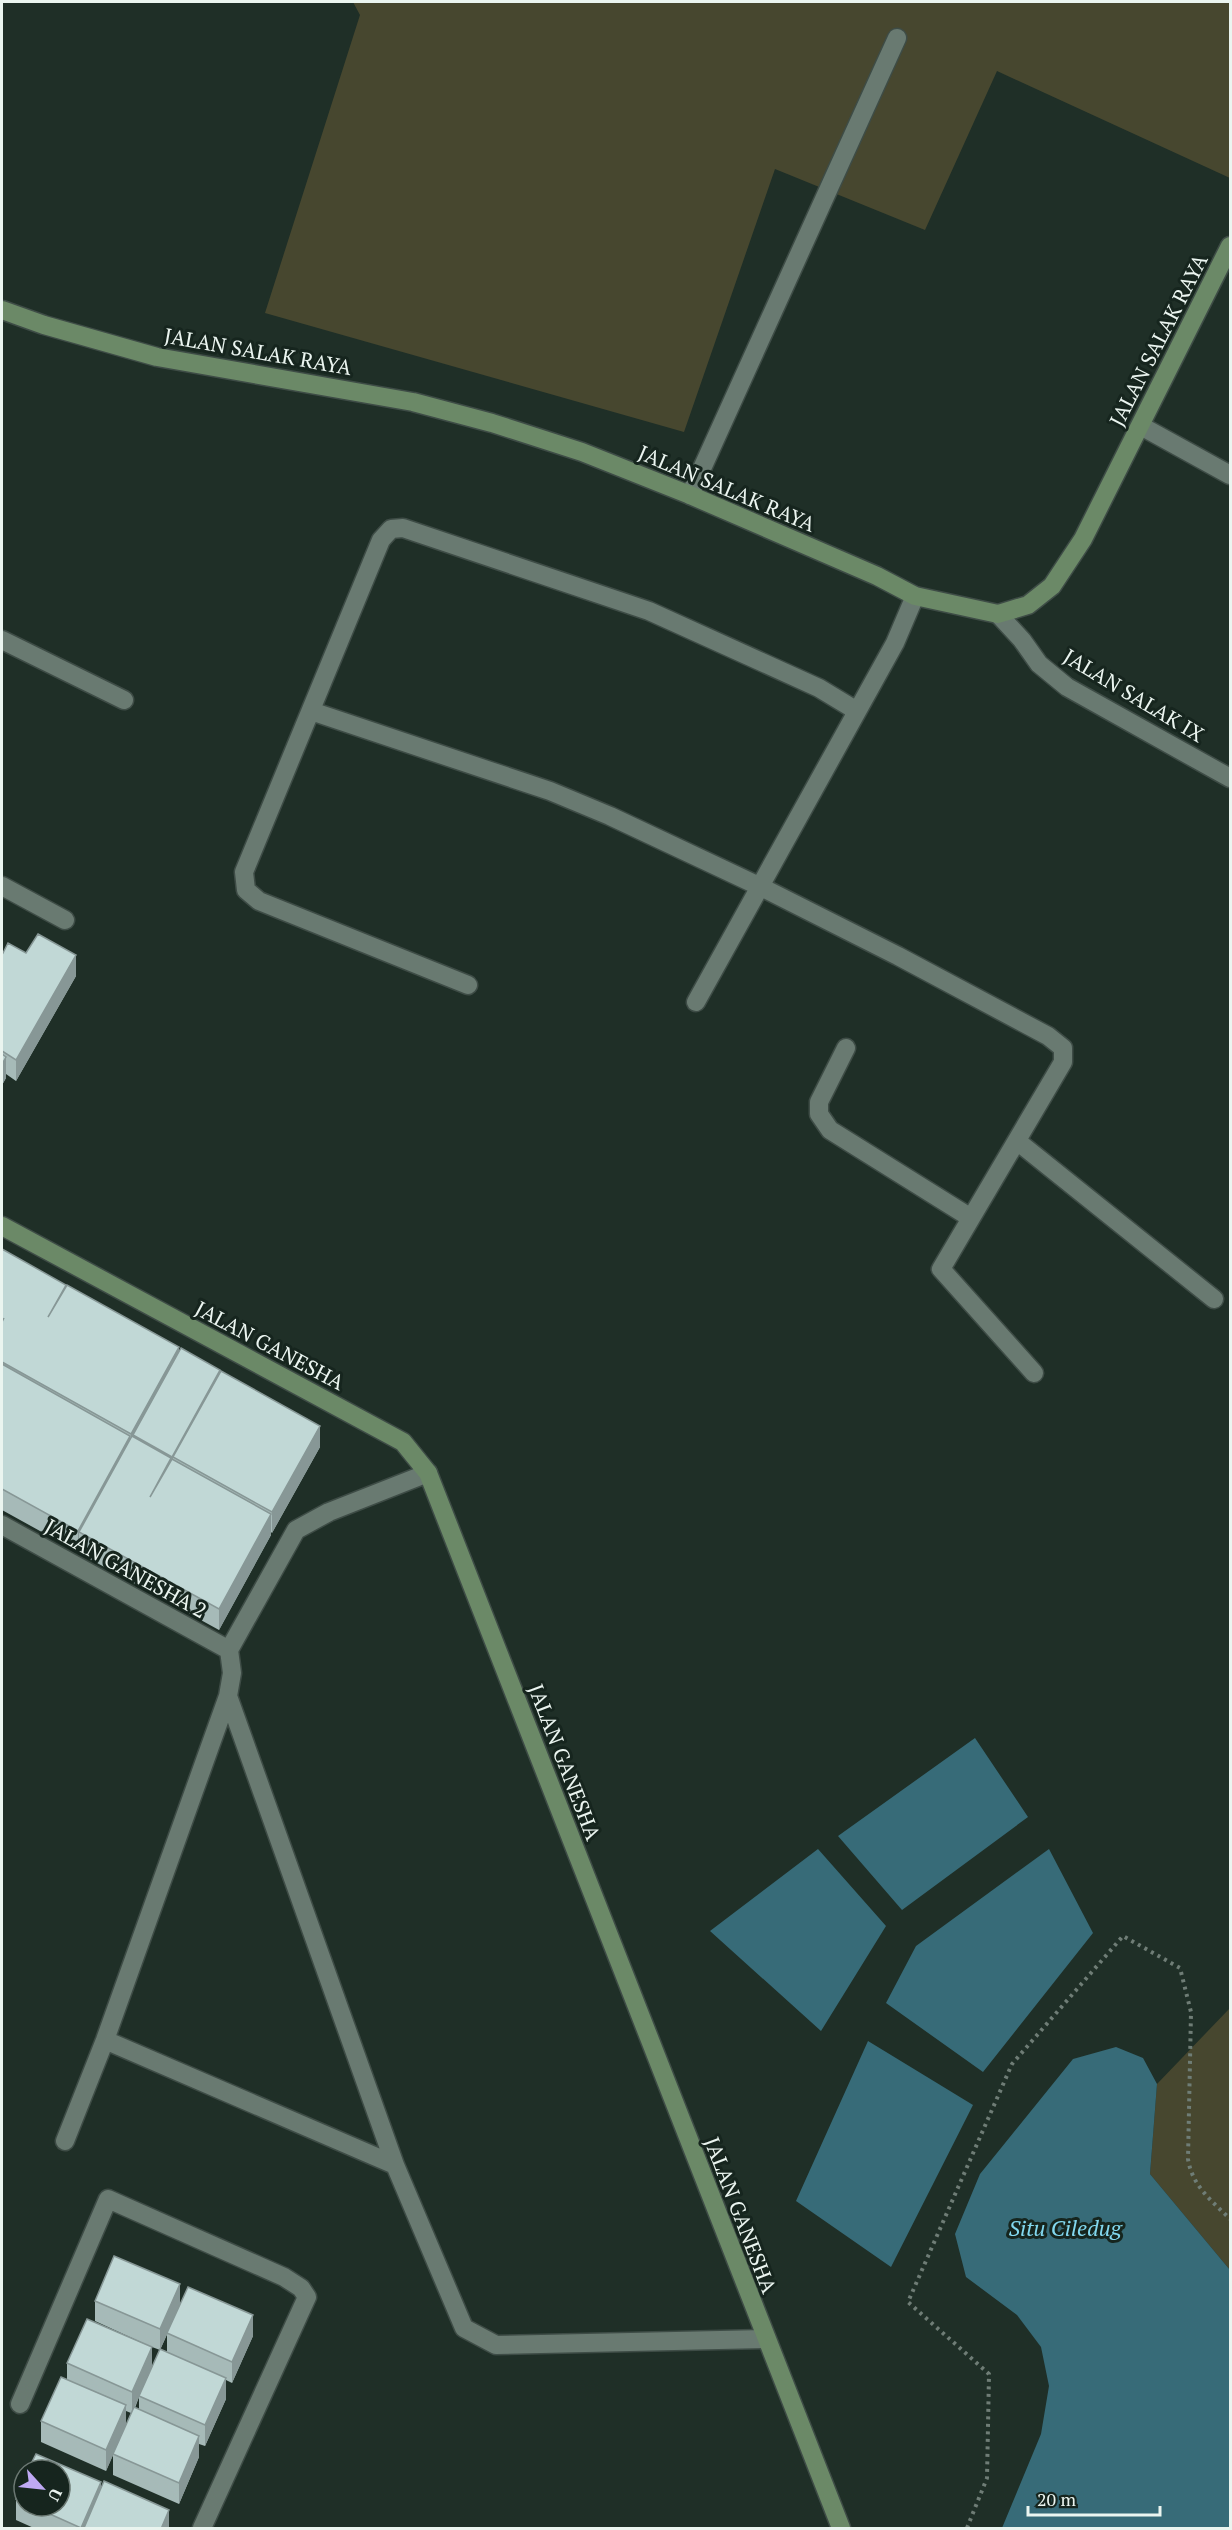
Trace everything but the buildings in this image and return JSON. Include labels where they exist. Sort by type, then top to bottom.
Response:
[{"type":"street","points":[[690,495],[897,38]]},
{"type":"street","name":"JALAN SALAK RAYA","points":[[2,310],[44,325],[157,357],[413,402],[582,452],[690,495],[878,576],[915,596],[998,614],[1028,605],[1052,586],[1083,540],[1230,246]]},
{"type":"street","points":[[1141,426],[1230,476]]},
{"type":"street","points":[[468,985],[259,901],[246,890],[244,872],[381,540],[391,529],[403,528],[649,611],[819,688],[856,711]]},
{"type":"street","points":[[696,1002],[895,643],[915,596]]},
{"type":"street","name":"JALAN SALAK IX","points":[[998,614],[1039,663],[1068,687],[1230,778]]},
{"type":"street","points":[[2,640],[124,700]]},
{"type":"street","points":[[311,711],[550,791],[761,887],[898,956],[1048,1036],[1063,1048],[1063,1062],[941,1269],[1034,1373]]},
{"type":"street","points":[[2,886],[65,920]]},
{"type":"street","points":[[846,1048],[819,1102],[819,1114],[830,1130],[971,1218]]},
{"type":"street","points":[[1017,1141],[1214,1299]]},
{"type":"street","name":"JALAN GANESHA","points":[[2,1226],[403,1442],[428,1473],[765,2339],[812,2449],[841,2529]]},
{"type":"street","points":[[65,2141],[105,2040],[228,1696],[232,1673],[229,1650],[296,1530],[329,1512],[428,1473]]},
{"type":"street","name":"JALAN GANESHA 2","points":[[2,1525],[229,1650]]},
{"type":"street","points":[[228,1696],[394,2165],[464,2328],[496,2345],[765,2339]]},
{"type":"street","points":[[105,2040],[394,2165]]},
{"type":"street","points":[[20,2404],[108,2199],[284,2277],[301,2288],[307,2297],[202,2529]]},
{"type":"path","points":[[967,2529],[987,2478],[989,2374],[908,2302],[1012,2064],[1123,1936],[1180,1968],[1191,2012],[1188,2159],[1190,2173],[1199,2188],[1230,2219]]},
{"type":"green space","points":[[353,2],[1230,2],[1230,178],[997,71],[925,230],[775,169],[684,432],[265,313],[360,15]]},
{"type":"green space","points":[[1230,2008],[1230,2270],[1150,2174],[1157,2084]]},
{"type":"water","points":[[975,1738],[1028,1817],[902,1910],[838,1836]]},
{"type":"water","points":[[818,1849],[886,1926],[821,2031],[710,1931]]},
{"type":"water","points":[[1049,1849],[1093,1933],[983,2072],[886,2003],[916,1946]]},
{"type":"water","points":[[868,2041],[973,2105],[891,2267],[796,2201]]},
{"type":"water","name":"Situ Ciledug","points":[[1116,2047],[1143,2058],[1157,2084],[1150,2174],[1230,2270],[1230,2528],[1002,2528],[1041,2434],[1049,2386],[1041,2347],[1017,2315],[966,2277],[955,2234],[980,2174],[1073,2059]]}]
